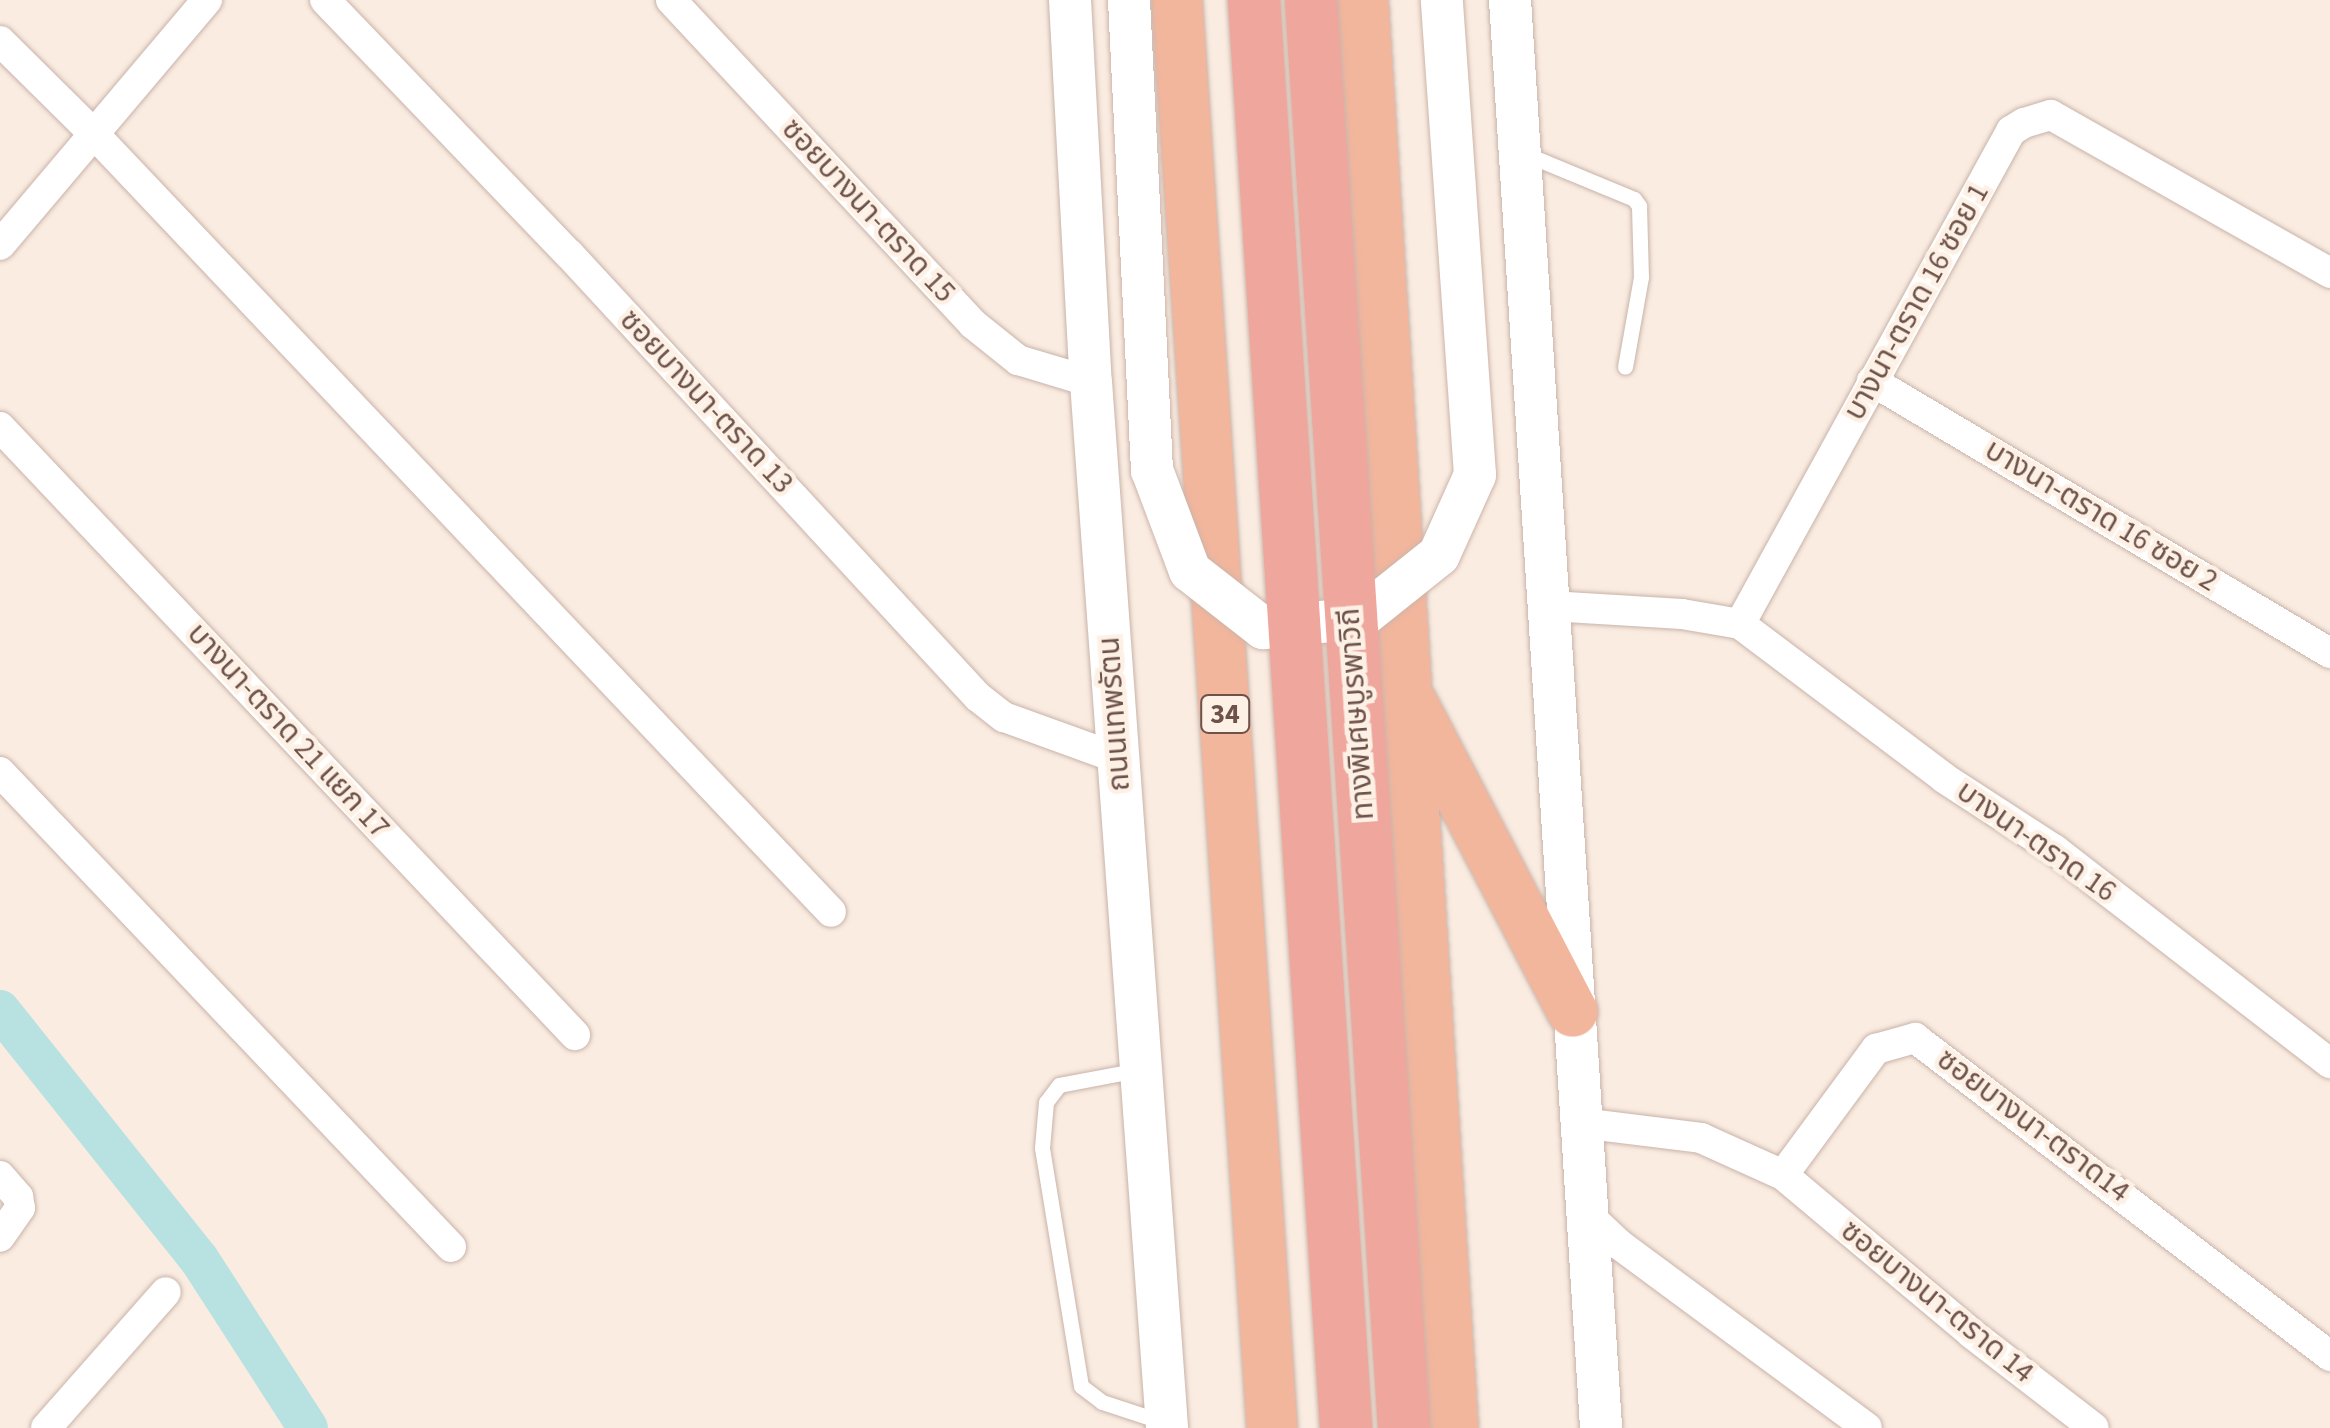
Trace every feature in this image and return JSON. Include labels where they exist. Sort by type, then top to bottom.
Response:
[{"type":"highway","name":"34","points":[[1177,0],[1272,1428]]},
{"type":"highway","name":"ทางพิเศษบูรพาวิถี","points":[[1254,0],[1346,1428]]},
{"type":"highway","name":"ทางพิเศษบูรพาวิถี","points":[[1310,0],[1404,1428]]},
{"type":"highway","points":[[1363,0],[1403,686],[1453,1428]]},
{"type":"highway","points":[[1403,686],[1574,1012]]},
{"type":"highway","points":[[1241,1428],[1265,1326]]},
{"type":"main road","name":"ถนนเทพรัตน","points":[[1070,0],[1092,382],[1167,1426]]},
{"type":"main road","points":[[1129,0],[1152,470],[1190,572],[1263,628],[1360,618],[1439,555],[1476,475],[1442,0]]},
{"type":"main road","points":[[1510,0],[1601,1428]]},
{"type":"street","points":[[0,245],[208,0]]},
{"type":"street","name":"ซอยบางนา-ตราด 13","points":[[325,0],[569,254],[978,697],[1004,717],[1118,758]]},
{"type":"street","name":"ซอยบางนา-ตราด 15","points":[[671,0],[972,324],[1018,360],[1092,382]]},
{"type":"street","points":[[0,40],[95,135],[830,912]]},
{"type":"street","name":"บางนา-ตราด 16 ซอย 1","points":[[1740,624],[2012,132],[2039,117],[2050,116],[2330,274]]},
{"type":"street","name":"บางนา-ตราด 16 ซอย 2","points":[[1872,381],[2330,653]]},
{"type":"street","name":"บางนา-ตราด 21 แยก 17","points":[[0,427],[576,1035]]},
{"type":"street","points":[[1550,606],[1682,614],[1740,624]]},
{"type":"street","name":"บางนา-ตราด 16","points":[[1740,624],[1944,778],[2055,850],[2330,1062]]},
{"type":"street","points":[[0,772],[451,1247]]},
{"type":"street","name":"ซอยบางนา-ตราด14","points":[[1783,1175],[1876,1049],[1915,1038],[2330,1356]]},
{"type":"street","points":[[1581,1123],[1701,1138],[1783,1175]]},
{"type":"street","name":"ซอยบางนา-ตราด 14","points":[[1783,1175],[1970,1333],[2094,1428]]},
{"type":"street","points":[[0,1176],[18,1197],[20,1208],[0,1237]]},
{"type":"street","points":[[1588,1215],[1620,1245],[1867,1428]]},
{"type":"street","points":[[46,1428],[166,1292]]},
{"type":"lane","points":[[1519,151],[1634,199],[1639,206],[1641,277],[1625,367]]},
{"type":"lane","points":[[1142,1069],[1059,1085],[1046,1102],[1042,1148],[1081,1386],[1102,1402],[1167,1426]]},
{"type":"waterway","points":[[0,1010],[199,1259],[308,1428]]}]
